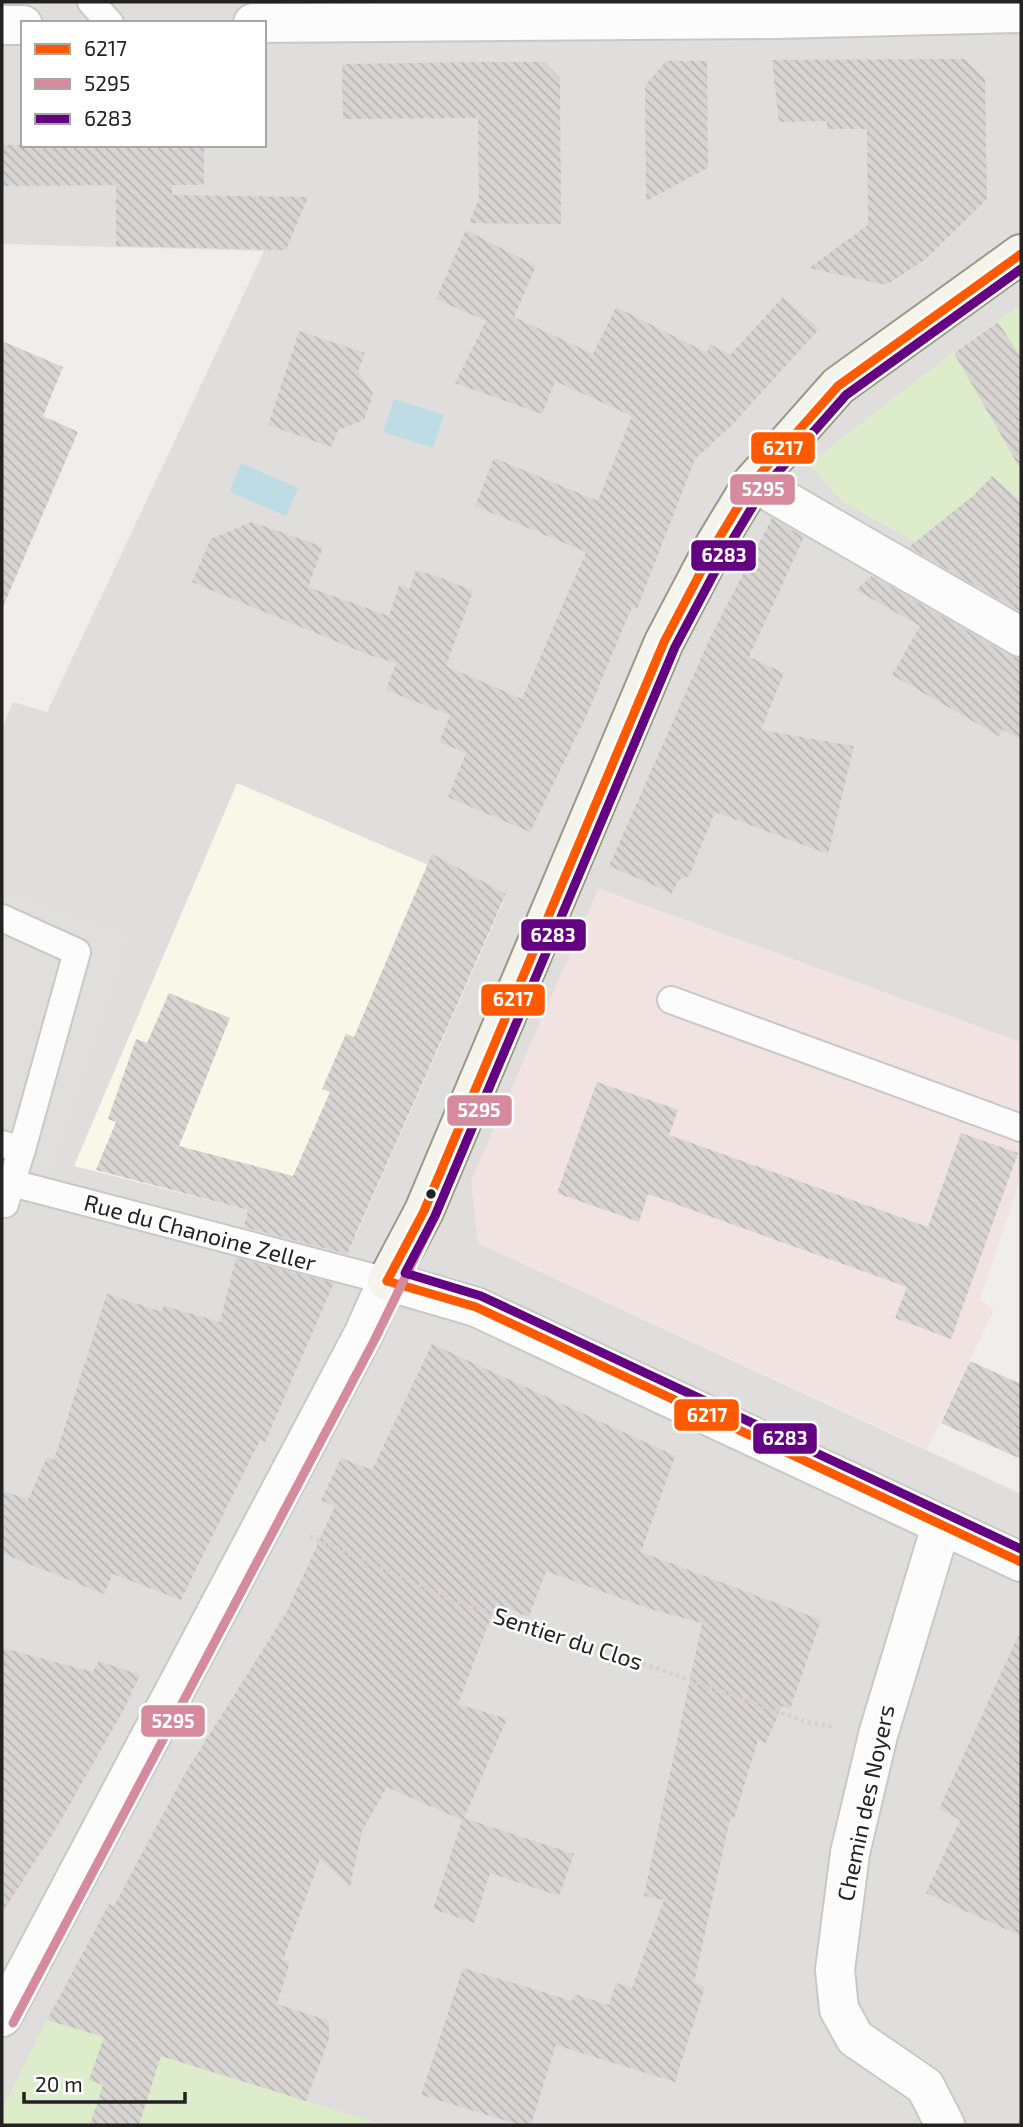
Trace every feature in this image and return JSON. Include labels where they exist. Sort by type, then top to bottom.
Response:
[{"type":"street","points":[[266,23],[777,19],[918,8],[1021,13]]},
{"type":"street","points":[[2,25],[21,25]]},
{"type":"street","points":[[2,2017],[364,1334],[387,1282],[424,1211],[664,642],[716,543],[753,482],[838,386],[1021,254]]},
{"type":"street","points":[[753,482],[1021,637]]},
{"type":"street","points":[[387,1282],[476,1307],[1021,1562]]},
{"type":"street","name":"Chemin des Noyers","points":[[941,1526],[878,1735],[850,1853],[835,1970],[839,2009],[855,2038],[925,2086],[944,2125]]},
{"type":"lane","points":[[91,2],[108,21]]},
{"type":"lane","points":[[2,918],[77,952],[12,1147],[7,1193]]},
{"type":"lane","points":[[671,1000],[1021,1128]]},
{"type":"lane","name":"Rue du Chanoine Zeller","points":[[7,1193],[387,1282]]},
{"type":"path","name":"Sentier du Clos","points":[[267,1517],[451,1600],[591,1645],[810,1723],[878,1735]]},
{"type":"shaded area","points":[[2,2],[1021,2],[1021,305],[954,352],[809,464],[841,500],[1021,601],[1021,1042],[599,889],[478,1243],[1021,1494],[1021,2125],[2,2125],[2,729],[13,702],[47,712],[264,251],[2,244]]},
{"type":"shaded area","points":[[237,783],[505,898],[355,1237],[74,1166]]},
{"type":"shaded area","points":[[2,889],[130,935],[47,1193],[2,1180]]},
{"type":"shaded area","points":[[598,889],[1021,1042],[1021,1178],[980,1299],[994,1310],[927,1449],[478,1243],[471,1181]]},
{"type":"green space","points":[[1021,305],[1021,601],[841,500],[809,464],[954,352]]},
{"type":"green space","points":[[47,2019],[382,2125],[2,2125],[2,2110]]},
{"type":"water","points":[[394,399],[444,415],[433,448],[383,432]]},
{"type":"water","points":[[241,463],[298,488],[286,516],[230,492]]},
{"type":"building","points":[[965,59],[985,79],[987,199],[926,259],[886,285],[809,268],[868,225],[867,129],[827,129],[827,121],[779,122],[772,60]]},
{"type":"building","points":[[666,61],[707,61],[708,168],[646,201],[645,86]]},
{"type":"building","points":[[544,62],[560,78],[561,224],[469,223],[479,199],[478,118],[343,119],[342,64]]},
{"type":"building","points":[[2,145],[204,147],[204,185],[172,185],[172,195],[308,197],[286,250],[116,246],[116,185],[2,186]]},
{"type":"building","points":[[466,230],[536,266],[514,317],[593,354],[616,307],[707,353],[709,344],[730,355],[783,297],[819,329],[732,425],[695,459],[637,609],[632,607],[585,719],[530,832],[448,797],[466,753],[439,742],[450,715],[386,690],[396,663],[369,655],[192,582],[211,539],[252,522],[323,547],[308,587],[389,616],[399,585],[410,589],[416,570],[441,578],[473,591],[446,666],[522,699],[586,552],[475,506],[494,458],[598,501],[632,416],[555,381],[542,414],[455,383],[486,321],[436,299]]},
{"type":"building","points":[[998,322],[1021,358],[1021,470],[954,353]]},
{"type":"building","points":[[299,331],[365,353],[358,371],[373,394],[364,420],[338,430],[332,447],[268,425]]},
{"type":"building","points":[[2,341],[63,367],[43,416],[78,432],[2,609]]},
{"type":"building","points":[[992,476],[1021,502],[1021,612],[909,547],[973,496]]},
{"type":"building","points":[[772,518],[804,537],[749,657],[784,673],[761,730],[854,746],[828,854],[715,812],[689,876],[678,880],[672,893],[609,866],[710,638]]},
{"type":"building","points":[[872,576],[1010,656],[1021,659],[1021,740],[1002,729],[999,736],[892,675],[920,626],[856,590]]},
{"type":"building","points":[[432,854],[506,894],[347,1254],[244,1227],[248,1210],[96,1170],[116,1122],[108,1119],[136,1039],[147,1043],[169,993],[230,1018],[179,1146],[293,1176],[330,1092],[322,1089],[346,1034],[354,1037]]},
{"type":"building","points":[[597,1082],[678,1110],[669,1135],[928,1227],[961,1133],[1018,1153],[951,1339],[895,1318],[907,1287],[648,1194],[639,1222],[557,1193]]},
{"type":"building","points":[[236,1258],[334,1283],[265,1442],[260,1440],[181,1600],[113,1574],[104,1594],[2,1553],[2,1490],[28,1500],[47,1457],[54,1460],[107,1294],[162,1312],[164,1306],[220,1322]]},
{"type":"building","points":[[432,1344],[675,1456],[641,1552],[821,1620],[790,1709],[782,1706],[766,1743],[758,1740],[734,1819],[730,1819],[694,1983],[705,1987],[675,2082],[556,2045],[531,2125],[521,2125],[421,2095],[463,1968],[572,2001],[574,1994],[609,2005],[616,1983],[632,1988],[664,1900],[644,1896],[702,1623],[650,1609],[546,1571],[529,1617],[496,1604],[458,1704],[507,1719],[464,1818],[574,1854],[559,1896],[490,1873],[474,1923],[433,1909],[462,1820],[387,1787],[362,1831],[350,1887],[320,1859],[283,1960],[290,1962],[277,2004],[329,2021],[329,2039],[306,2101],[161,2056],[139,2125],[90,2125],[103,2085],[89,2080],[104,2037],[47,2020],[109,1904],[114,1906],[184,1775],[287,1611],[335,1506],[321,1500],[341,1458],[372,1470]]},
{"type":"building","points":[[970,1361],[1021,1384],[1021,1459],[941,1423]]},
{"type":"building","points":[[1021,1630],[1021,1936],[926,1893],[960,1820],[939,1809]]},
{"type":"building","points":[[2,1648],[93,1672],[99,1661],[140,1675],[123,1711],[54,1832],[2,1913]]},
{"type":"transit line","name":"6217","points":[[387,1281],[424,1211],[664,642],[716,543],[753,482],[838,386],[1021,254]]},
{"type":"transit line","name":"5295","points":[[13,2023],[375,1339],[435,1216],[675,647],[727,549],[763,489],[846,395],[1021,269]]},
{"type":"transit line","name":"6283","points":[[1021,269],[846,395],[763,489],[727,549],[675,647],[435,1216],[405,1273],[481,1296],[1021,1549]]},
{"type":"transit line","name":"6217","points":[[387,1281],[476,1307],[1021,1562]]}]
